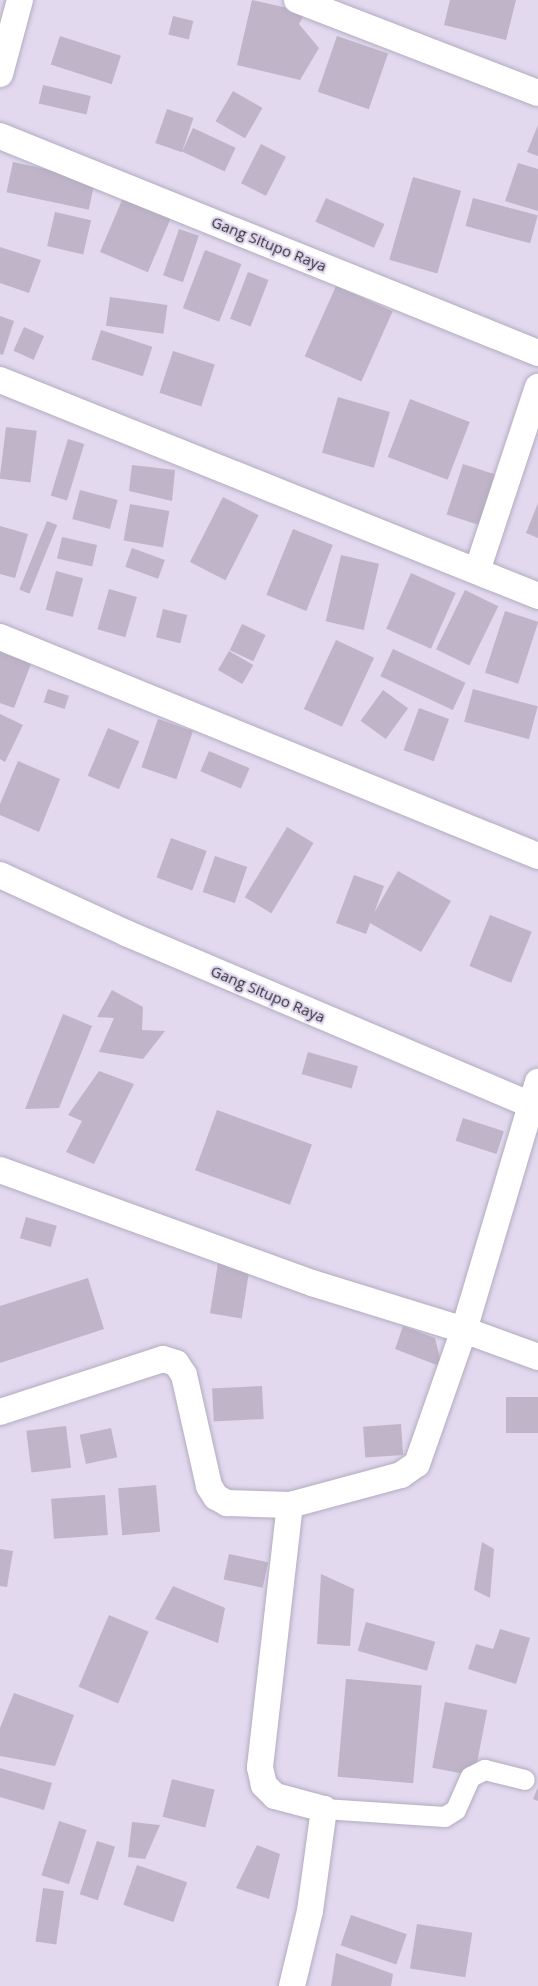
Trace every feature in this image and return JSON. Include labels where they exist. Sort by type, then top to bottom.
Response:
[{"type":"street","points":[[0,74],[20,0]]},
{"type":"street","points":[[297,0],[538,93]]},
{"type":"street","name":"Gang Situpo Raya","points":[[0,136],[538,353]]},
{"type":"street","points":[[0,380],[538,596]]},
{"type":"street","points":[[477,571],[538,387]]},
{"type":"street","points":[[0,637],[538,856]]},
{"type":"street","name":"Gang Situpo Raya","points":[[0,874],[126,933],[536,1098]]},
{"type":"street","points":[[0,1412],[163,1359],[176,1363],[184,1375],[209,1486],[216,1497],[227,1503],[290,1505],[411,1471],[421,1456],[464,1330],[536,1098]]},
{"type":"street","points":[[0,1170],[312,1283],[464,1330],[538,1357]]},
{"type":"street","points":[[290,1505],[260,1767],[264,1785],[275,1796],[324,1809],[445,1817],[456,1810],[471,1777],[485,1770],[525,1780]]},
{"type":"street","points":[[292,1986],[310,1911],[324,1809]]},
{"type":"building","points":[[252,0],[306,12],[299,24],[319,48],[300,80],[237,65]]},
{"type":"building","points":[[450,0],[516,0],[506,40],[444,25]]},
{"type":"building","points":[[173,16],[193,21],[189,40],[168,34]]},
{"type":"building","points":[[60,36],[121,56],[112,84],[51,65]]},
{"type":"building","points":[[337,36],[388,54],[369,109],[318,92]]},
{"type":"building","points":[[43,85],[91,96],[86,115],[39,104]]},
{"type":"building","points":[[233,91],[262,108],[245,138],[216,121]]},
{"type":"building","points":[[167,109],[193,118],[182,152],[155,143]]},
{"type":"building","points":[[538,125],[538,156],[527,152]]},
{"type":"building","points":[[193,128],[236,148],[225,171],[182,152]]},
{"type":"building","points":[[261,144],[286,157],[266,196],[241,183]]},
{"type":"building","points":[[13,162],[95,179],[89,210],[7,192]]},
{"type":"building","points":[[518,163],[538,169],[538,211],[505,201]]},
{"type":"building","points":[[413,177],[461,191],[437,273],[389,260]]},
{"type":"building","points":[[125,193],[173,213],[148,272],[100,252]]},
{"type":"building","points":[[326,198],[384,224],[374,248],[315,222]]},
{"type":"building","points":[[473,198],[538,215],[530,243],[465,226]]},
{"type":"building","points":[[55,212],[91,220],[83,254],[47,246]]},
{"type":"building","points":[[179,229],[199,236],[183,282],[163,275]]},
{"type":"building","points":[[0,247],[41,260],[29,293],[0,283]]},
{"type":"building","points":[[205,250],[241,264],[219,322],[183,308]]},
{"type":"building","points":[[248,272],[269,280],[251,327],[230,319]]},
{"type":"building","points":[[336,286],[393,311],[361,382],[305,356]]},
{"type":"building","points":[[110,297],[167,305],[163,334],[106,326]]},
{"type":"building","points":[[0,316],[14,321],[3,355],[0,354]]},
{"type":"building","points":[[24,327],[44,336],[34,360],[13,351]]},
{"type":"building","points":[[101,330],[152,347],[143,376],[91,359]]},
{"type":"building","points":[[173,351],[215,365],[201,406],[159,393]]},
{"type":"building","points":[[338,397],[390,412],[374,468],[322,453]]},
{"type":"building","points":[[410,399],[470,422],[448,480],[388,457]]},
{"type":"building","points":[[6,427],[37,431],[30,482],[0,479]]},
{"type":"building","points":[[68,439],[84,444],[67,500],[51,495]]},
{"type":"building","points":[[463,464],[503,477],[487,527],[447,514]]},
{"type":"building","points":[[132,465],[175,470],[172,501],[129,491]]},
{"type":"building","points":[[80,490],[118,500],[110,529],[72,519]]},
{"type":"building","points":[[223,497],[259,515],[225,580],[190,562]]},
{"type":"building","points":[[538,503],[538,538],[526,533]]},
{"type":"building","points":[[130,504],[169,511],[163,547],[124,540]]},
{"type":"building","points":[[47,521],[57,525],[29,594],[19,590]]},
{"type":"building","points":[[0,526],[28,534],[15,578],[0,574]]},
{"type":"building","points":[[293,529],[333,545],[306,611],[266,595]]},
{"type":"building","points":[[62,537],[97,545],[92,567],[57,558]]},
{"type":"building","points":[[132,548],[165,560],[158,579],[125,567]]},
{"type":"building","points":[[341,555],[379,564],[364,630],[326,621]]},
{"type":"building","points":[[56,571],[83,578],[73,617],[46,610]]},
{"type":"building","points":[[411,573],[456,593],[431,649],[386,629]]},
{"type":"building","points":[[109,589],[137,597],[125,637],[97,629]]},
{"type":"building","points":[[465,590],[498,606],[469,666],[436,649]]},
{"type":"building","points":[[163,609],[187,615],[180,643],[156,637]]},
{"type":"building","points":[[505,611],[538,622],[518,684],[485,673]]},
{"type":"building","points":[[242,624],[266,635],[253,661],[230,650]]},
{"type":"building","points":[[336,640],[374,658],[342,727],[304,709]]},
{"type":"building","points":[[393,649],[466,683],[453,710],[380,676]]},
{"type":"building","points":[[229,651],[253,665],[242,684],[218,670]]},
{"type":"building","points":[[0,652],[31,664],[14,708],[0,703]]},
{"type":"building","points":[[48,689],[69,696],[65,709],[44,702]]},
{"type":"building","points":[[473,689],[538,706],[529,739],[464,722]]},
{"type":"building","points":[[383,690],[408,708],[386,739],[361,721]]},
{"type":"building","points":[[419,708],[449,719],[434,761],[404,750]]},
{"type":"building","points":[[0,714],[23,725],[5,762],[0,759]]},
{"type":"building","points":[[158,719],[193,731],[176,779],[141,767]]},
{"type":"building","points":[[108,728],[139,741],[119,789],[88,776]]},
{"type":"building","points":[[209,751],[250,768],[241,788],[200,771]]},
{"type":"building","points":[[18,761],[60,779],[39,832],[0,815],[0,804]]},
{"type":"building","points":[[287,827],[314,843],[271,913],[245,897]]},
{"type":"building","points":[[171,838],[207,851],[192,890],[157,877]]},
{"type":"building","points":[[215,856],[247,867],[235,903],[203,892]]},
{"type":"building","points":[[398,871],[451,901],[421,952],[370,923],[366,934],[336,923],[354,875],[384,886],[374,913]]},
{"type":"building","points":[[490,915],[532,932],[511,983],[469,966]]},
{"type":"building","points":[[112,990],[143,1007],[142,1030],[165,1031],[143,1059],[99,1052],[114,1018],[97,1017]]},
{"type":"building","points":[[63,1014],[92,1026],[59,1108],[25,1109]]},
{"type":"building","points":[[308,1052],[358,1066],[352,1088],[302,1074]]},
{"type":"building","points":[[99,1071],[134,1084],[94,1164],[66,1152],[82,1121],[68,1115]]},
{"type":"building","points":[[217,1110],[312,1145],[290,1205],[195,1170]]},
{"type":"building","points":[[463,1118],[504,1131],[496,1154],[456,1141]]},
{"type":"building","points":[[26,1217],[57,1226],[51,1247],[20,1238]]},
{"type":"building","points":[[218,1263],[250,1268],[242,1318],[210,1313]]},
{"type":"building","points":[[88,1278],[104,1329],[0,1363],[0,1306]]},
{"type":"building","points":[[403,1326],[435,1338],[442,1367],[395,1349]]},
{"type":"building","points":[[262,1386],[264,1419],[214,1422],[212,1389]]},
{"type":"building","points":[[506,1397],[538,1397],[538,1433],[506,1433]]},
{"type":"building","points":[[401,1424],[403,1455],[365,1458],[363,1427]]},
{"type":"building","points":[[66,1426],[71,1468],[31,1473],[26,1431]]},
{"type":"building","points":[[111,1428],[117,1457],[86,1464],[80,1435]]},
{"type":"building","points":[[156,1485],[160,1532],[122,1535],[118,1488]]},
{"type":"building","points":[[105,1495],[108,1535],[54,1539],[51,1499]]},
{"type":"building","points":[[482,1542],[494,1549],[490,1598],[474,1590]]},
{"type":"building","points":[[0,1549],[13,1551],[7,1587],[0,1586]]},
{"type":"building","points":[[229,1554],[268,1562],[263,1588],[224,1579]]},
{"type":"building","points":[[321,1574],[354,1589],[350,1646],[317,1644]]},
{"type":"building","points":[[173,1586],[225,1608],[218,1643],[155,1619]]},
{"type":"building","points":[[109,1615],[149,1632],[118,1704],[79,1687]]},
{"type":"building","points":[[366,1622],[435,1642],[427,1671],[358,1651]]},
{"type":"building","points":[[500,1629],[530,1638],[516,1684],[468,1669],[476,1644],[493,1649]]},
{"type":"building","points":[[346,1679],[422,1686],[413,1783],[337,1777]]},
{"type":"building","points":[[14,1693],[74,1715],[55,1766],[0,1756],[0,1728]]},
{"type":"building","points":[[445,1702],[487,1710],[474,1776],[432,1768]]},
{"type":"building","points":[[0,1768],[52,1783],[44,1810],[0,1797]]},
{"type":"building","points":[[172,1779],[215,1790],[205,1827],[163,1817]]},
{"type":"building","points":[[538,1787],[538,1801],[533,1799]]},
{"type":"building","points":[[59,1821],[87,1830],[69,1884],[41,1875]]},
{"type":"building","points":[[132,1822],[160,1825],[145,1859],[128,1857]]},
{"type":"building","points":[[97,1841],[115,1847],[98,1900],[80,1894]]},
{"type":"building","points":[[257,1845],[280,1854],[269,1899],[236,1888]]},
{"type":"building","points":[[137,1865],[187,1882],[173,1922],[123,1905]]},
{"type":"building","points":[[43,1888],[64,1891],[56,1944],[35,1941]]},
{"type":"building","points":[[351,1915],[407,1934],[396,1964],[341,1945]]},
{"type":"building","points":[[417,1924],[472,1933],[465,1977],[410,1968]]},
{"type":"building","points":[[336,1953],[393,1974],[391,1986],[331,1986]]}]
